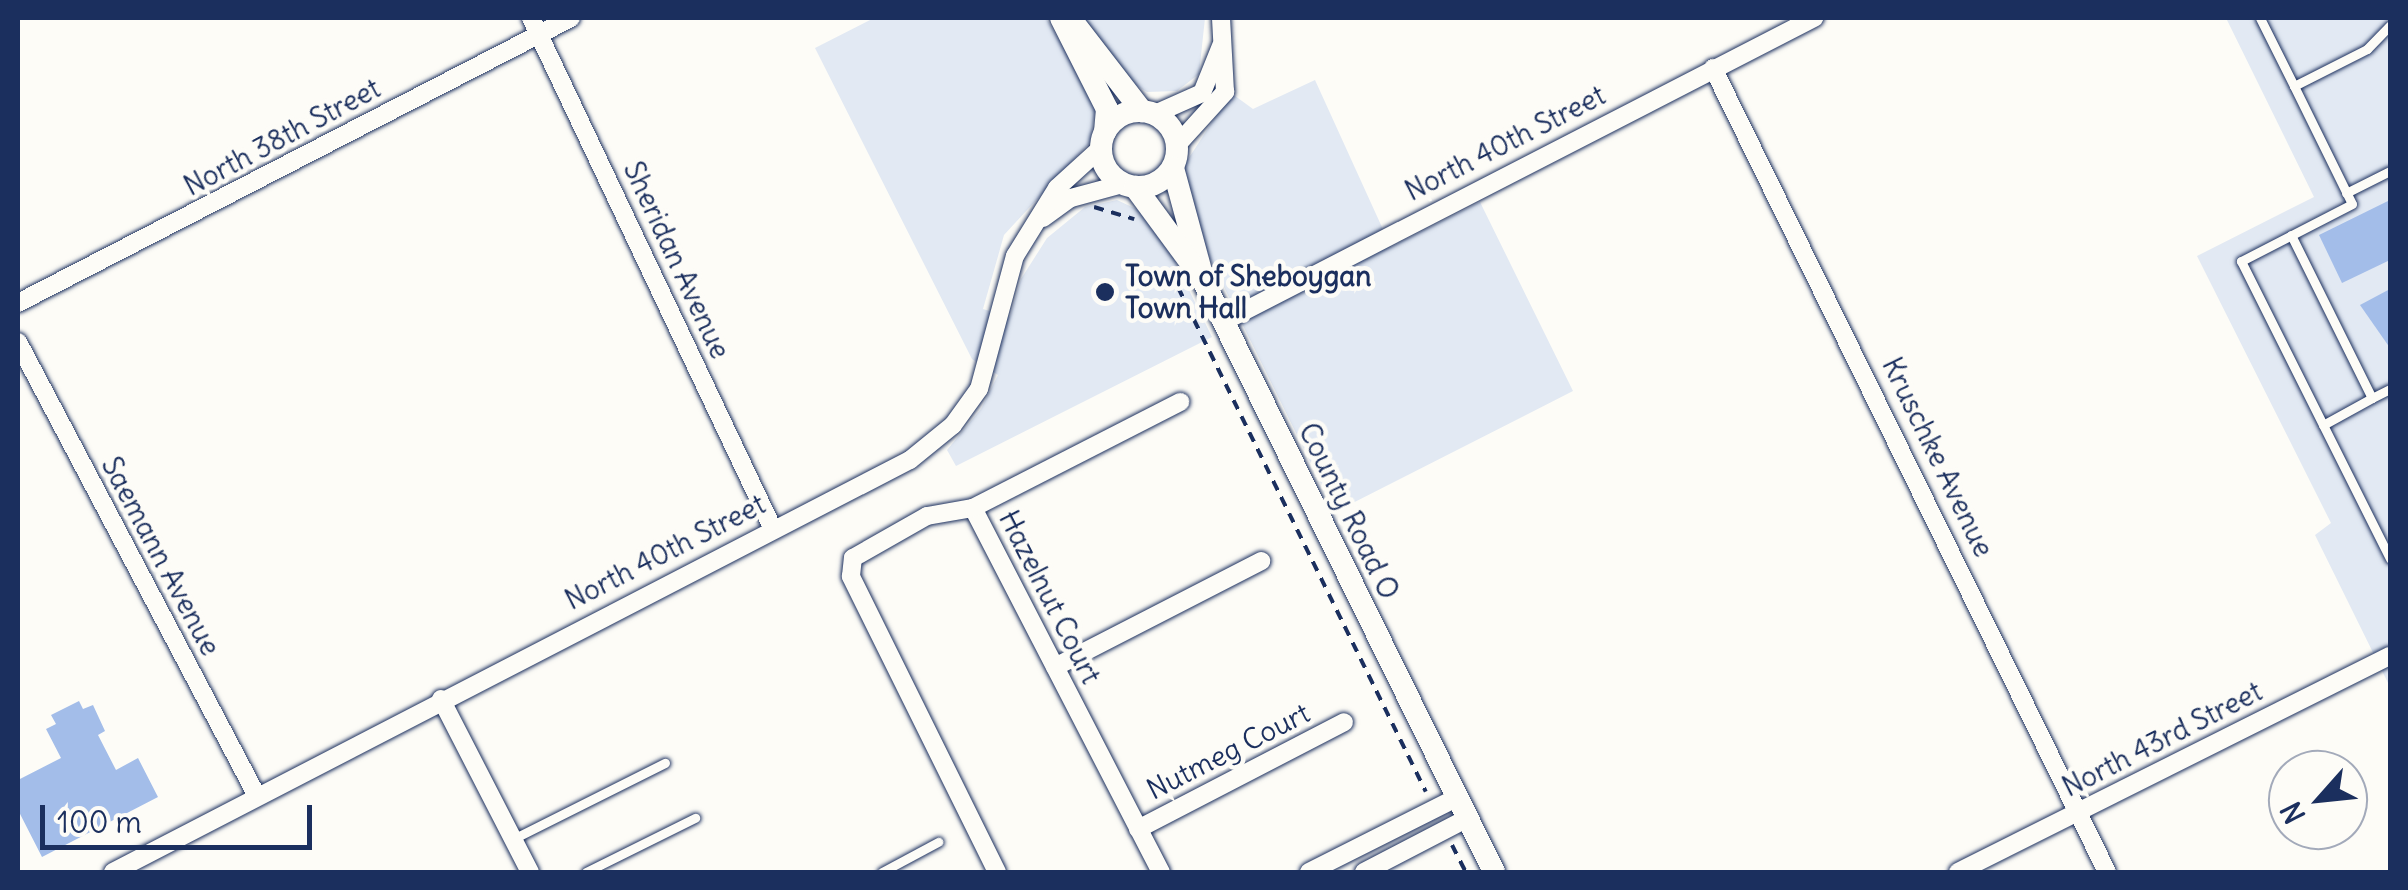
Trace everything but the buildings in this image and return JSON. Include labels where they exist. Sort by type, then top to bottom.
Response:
[{"type":"street","name":"North 38th Street","points":[[18,303],[535,26],[570,18]]},
{"type":"street","points":[[1060,18],[1107,109],[1107,169],[1129,185],[1204,282]]},
{"type":"street","points":[[1070,18],[1177,144]]},
{"type":"street","points":[[1035,225],[1088,190],[1156,184],[1173,168],[1177,144],[1223,98],[1221,18]]},
{"type":"street","name":"North 40th Street","points":[[1223,322],[1814,18]]},
{"type":"street","name":"Sheridan Avenue","points":[[535,26],[772,527]]},
{"type":"street","points":[[1104,140],[1121,116],[1148,113],[1202,92],[1222,41]]},
{"type":"street","name":"Kruschke Avenue","points":[[1713,68],[2107,872]]},
{"type":"street","name":"North 40th Street","points":[[113,872],[772,527],[910,460],[953,426],[979,389],[1014,256],[1057,188],[1104,140]]},
{"type":"street","name":"County Road O","points":[[1173,168],[1204,282],[1452,809],[1494,872]]},
{"type":"street","name":"Saemann Avenue","points":[[18,342],[257,796]]},
{"type":"street","points":[[973,508],[1180,402]]},
{"type":"street","name":"Hazelnut Court","points":[[997,872],[851,576],[853,558],[862,551],[926,516],[973,508],[1161,872]]},
{"type":"street","points":[[1056,667],[1262,561]]},
{"type":"street","name":"North 43rd Street","points":[[1958,872],[2390,656]]},
{"type":"street","points":[[442,699],[530,872]]},
{"type":"street","name":"Nutmeg Court","points":[[1138,828],[1344,722]]},
{"type":"street","points":[[1364,872],[1445,830],[1452,809]]},
{"type":"street","points":[[1308,872],[1452,809]]},
{"type":"lane","points":[[2260,18],[2352,204],[2241,260],[2390,559]]},
{"type":"lane","points":[[2294,86],[2367,49],[2390,25]]},
{"type":"lane","points":[[2346,192],[2390,171]]},
{"type":"lane","points":[[2292,235],[2372,398]]},
{"type":"lane","points":[[2323,424],[2390,389]]},
{"type":"lane","points":[[513,839],[664,763]]},
{"type":"lane","points":[[586,872],[694,818]]},
{"type":"lane","points":[[882,872],[938,842]]},
{"type":"path","points":[[1088,190],[1096,212],[1113,211],[1146,228]]},
{"type":"path","points":[[1161,253],[1452,809]]},
{"type":"path","points":[[1445,830],[1466,872]]},
{"type":"shaded area","points":[[874,18],[1046,18],[1096,104],[1090,142],[1004,235],[983,309],[1010,317],[1021,279],[1047,238],[1085,207],[1117,200],[1145,213],[1163,237],[1212,337],[956,466],[947,450],[981,409],[998,375],[972,359],[815,48]]},
{"type":"shaded area","points":[[1082,18],[1205,18],[1199,74],[1177,91],[1147,92],[1134,84]]},
{"type":"shaded area","points":[[2226,18],[2390,18],[2390,687],[2315,535],[2331,523],[2197,256],[2314,197]]},
{"type":"shaded area","points":[[1315,80],[1391,247],[1480,202],[1573,391],[1335,512],[1185,208],[1183,167],[1231,93],[1253,109]]},
{"type":"place","name":"Town of Sheboygan Town Hall","points":[[1105,292]]}]
